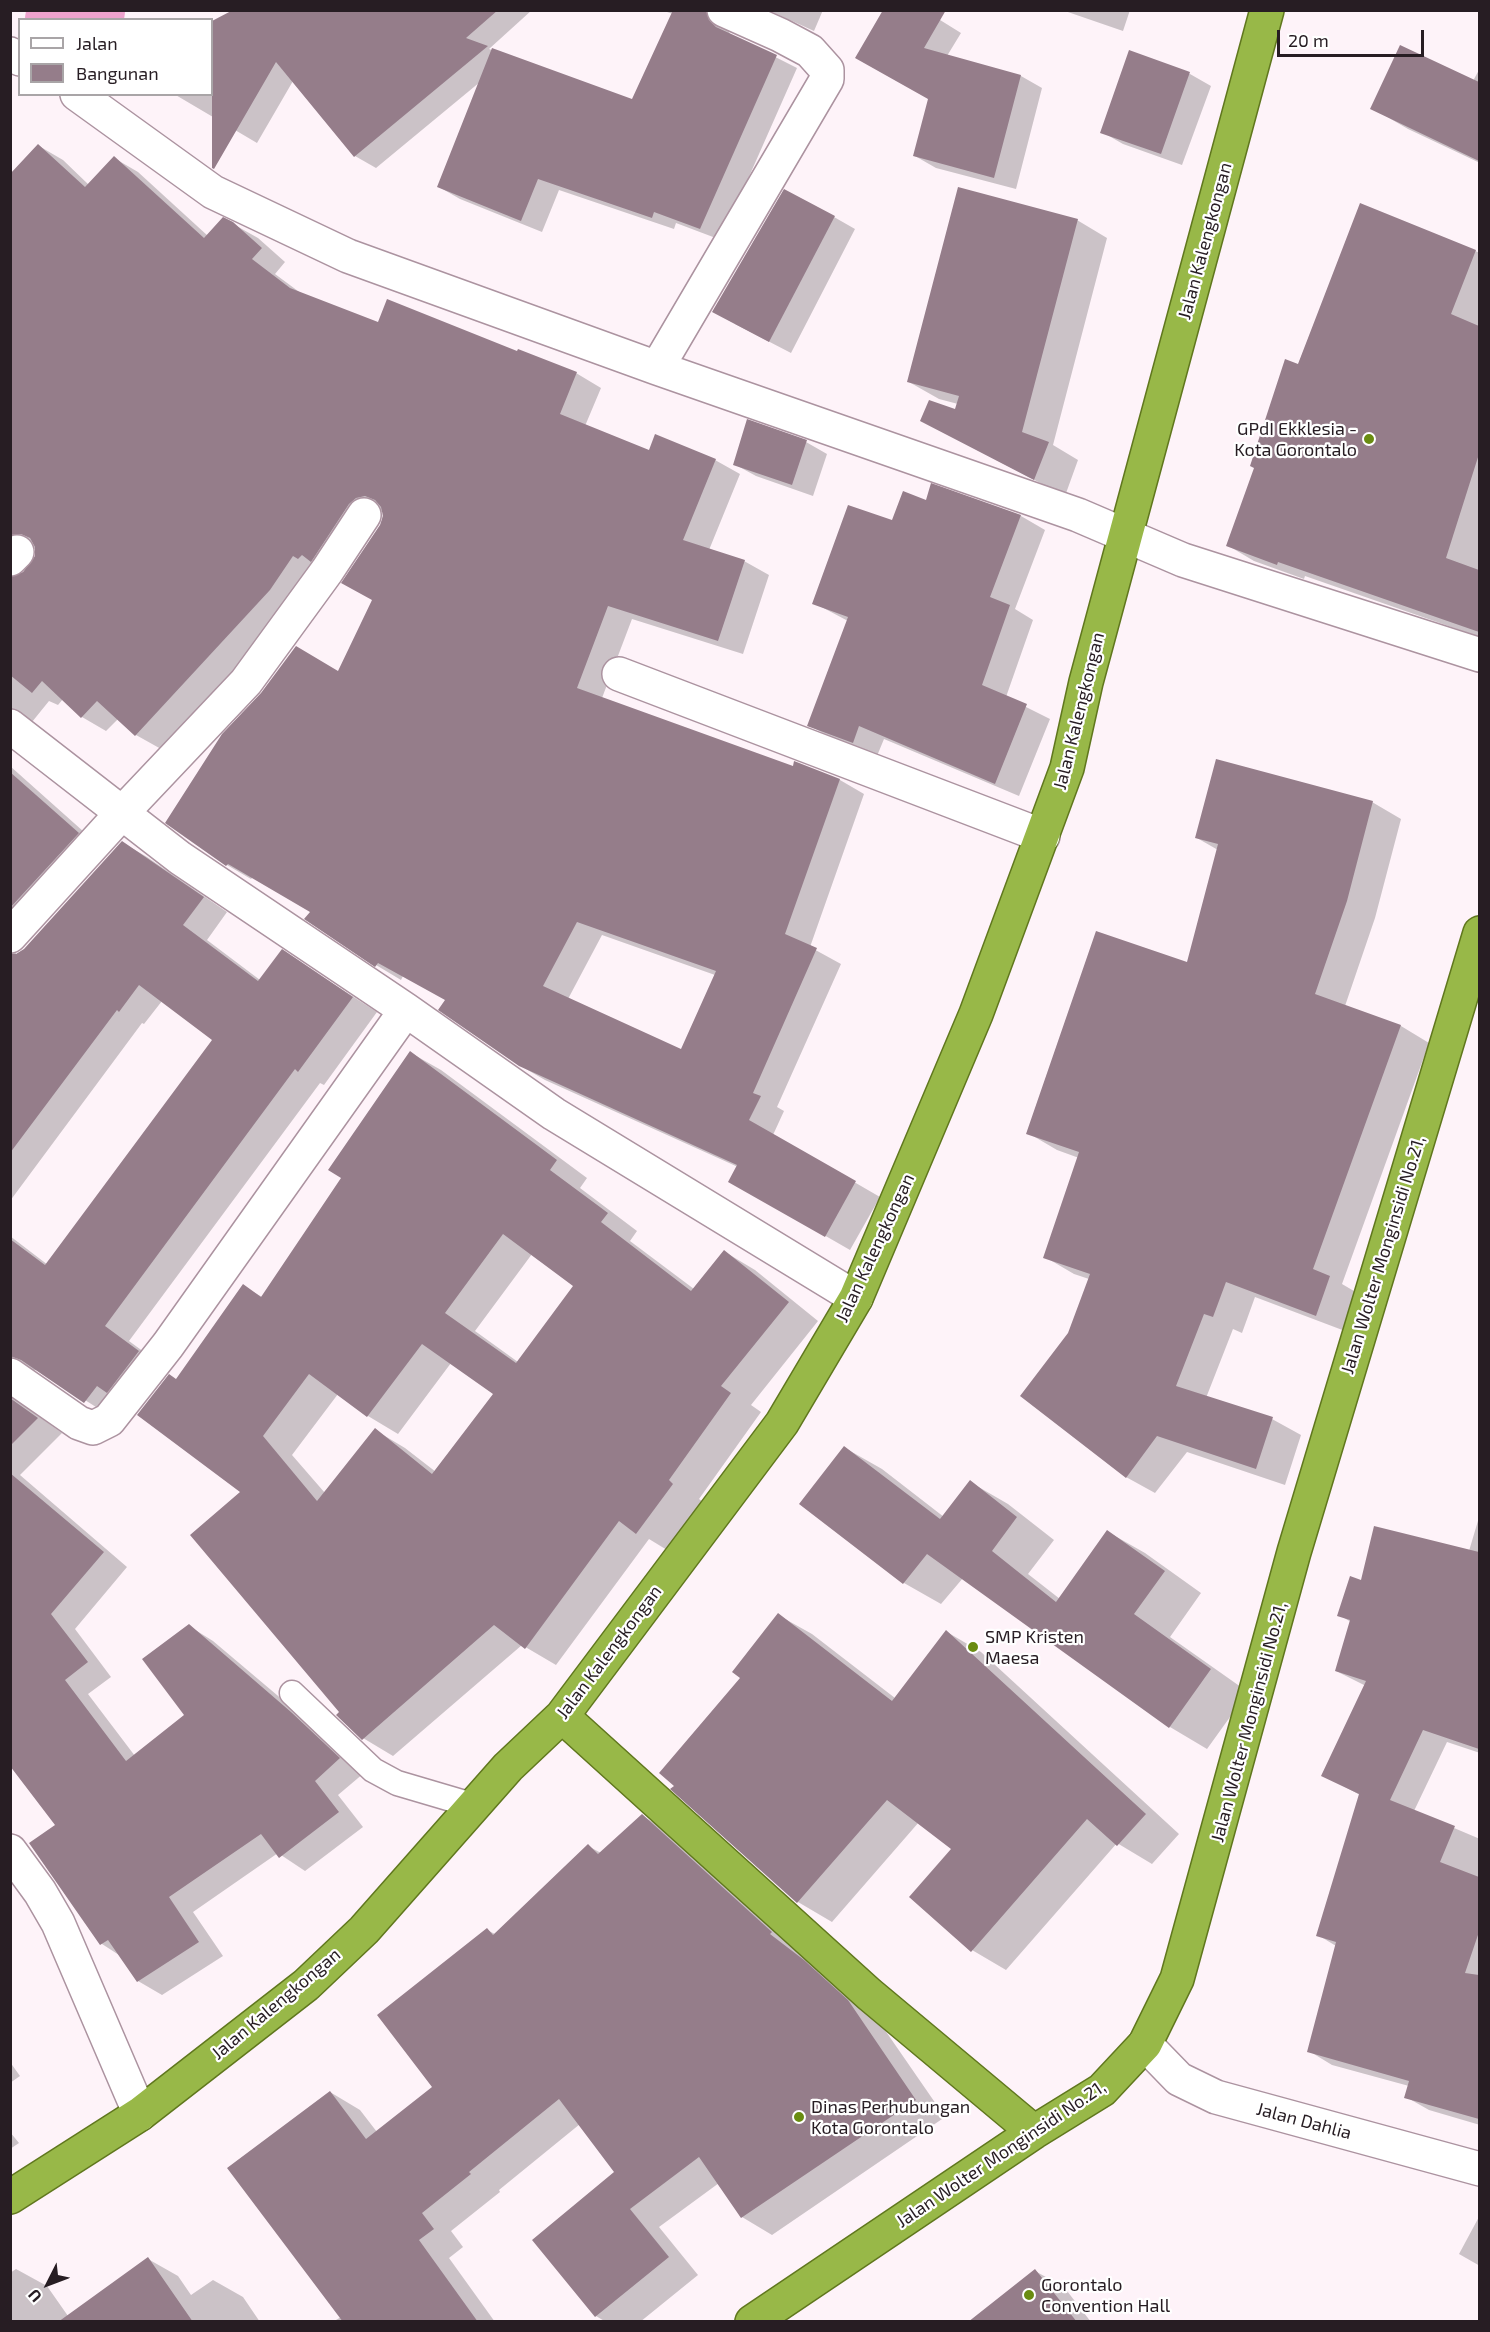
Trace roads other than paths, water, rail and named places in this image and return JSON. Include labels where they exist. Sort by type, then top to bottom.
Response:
[{"type":"highway","name":"Jalan Kalengkongan","points":[[10,2198],[140,2114],[306,1984],[364,1930],[508,1767],[562,1716],[782,1423],[856,1298],[976,1014],[1067,768],[1086,682],[1266,10]]},
{"type":"highway","name":"Jalan Wolter Monginsidi No.21,","points":[[752,2322],[1034,2132],[1102,2090],[1145,2044],[1177,1979],[1298,1541],[1479,933]]},
{"type":"highway","points":[[562,1716],[869,1994],[1034,2132]]},
{"type":"street","points":[[657,369],[827,79],[827,70],[810,51],[724,10]]},
{"type":"street","points":[[80,96],[213,192],[348,256],[657,369],[1078,515],[1183,560],[1479,655]]},
{"type":"street","points":[[10,936],[246,682],[327,571],[364,515]]},
{"type":"street","points":[[619,674],[1043,836]]},
{"type":"street","points":[[10,726],[180,858],[406,1010],[554,1114],[856,1298]]},
{"type":"street","points":[[10,1375],[79,1423],[93,1428],[110,1420],[168,1345],[406,1010]]},
{"type":"street","points":[[10,1851],[40,1892],[58,1923],[140,2114]]},
{"type":"street","name":"Jalan Dahlia","points":[[1145,2044],[1179,2079],[1215,2097],[1479,2169]]},
{"type":"lane","points":[[292,1693],[374,1770],[397,1783],[475,1806]]},
{"type":"waterway","points":[[71,18],[81,10]]},
{"type":"place","name":"GPdI Ekklesia - Kota Gorontalo","points":[[1369,439]]},
{"type":"place","name":"SMP Kristen Maesa","points":[[973,1647]]},
{"type":"place","name":"Dinas Perhubungan Kota Gorontalo","points":[[799,2117]]},
{"type":"place","name":"Gorontalo Convention Hall","points":[[1029,2295]]}]
